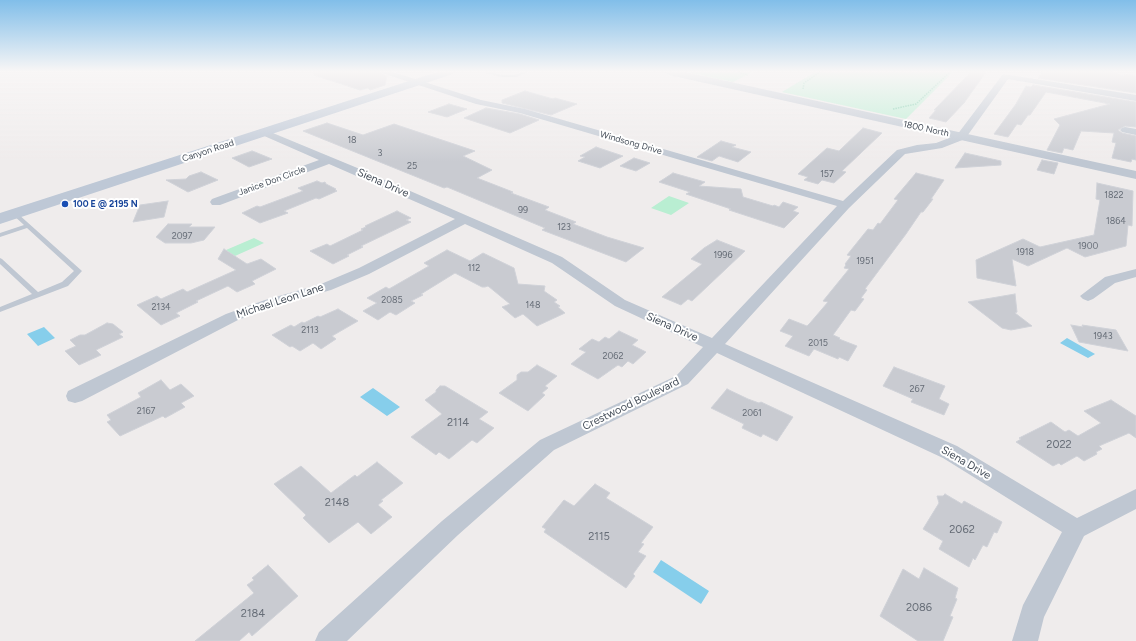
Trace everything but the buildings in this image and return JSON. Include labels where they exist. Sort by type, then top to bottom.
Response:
[{"type":"main road","name":"Canyon Road","points":[[0,219],[359,102]]},
{"type":"street","name":"Windsong Drive","points":[[479,102],[522,111],[845,205]]},
{"type":"street","name":"1800 North","points":[[803,102],[1136,175]]},
{"type":"street","points":[[960,137],[986,102]]},
{"type":"street","points":[[1126,130],[1136,132]]},
{"type":"street","name":"Siena Drive","points":[[265,133],[351,169],[557,260],[620,303],[950,452],[1076,529]]},
{"type":"street","name":"Crestwood Boulevard","points":[[328,641],[450,528],[547,445],[682,380],[845,205],[901,152],[917,148],[938,146],[960,137]]},
{"type":"street","name":"Janice Don Circle","points":[[216,202],[328,160]]},
{"type":"street","name":"Michael Leon Lane","points":[[75,396],[232,317],[270,303],[326,287],[364,271],[465,219]]},
{"type":"street","points":[[1088,296],[1110,280],[1136,273]]},
{"type":"street","points":[[1025,641],[1032,614],[1076,529],[1136,498]]},
{"type":"lane","points":[[0,310],[65,284],[78,271],[15,214]]},
{"type":"lane","points":[[0,235],[28,226]]},
{"type":"lane","points":[[0,260],[38,295]]},
{"type":"path","points":[[892,109],[916,104],[918,102]]},
{"type":"green space","points":[[828,102],[923,102],[906,119]]},
{"type":"green space","points":[[669,196],[689,203],[671,215],[651,208]]},
{"type":"green space","points":[[254,238],[264,243],[235,256],[226,250]]},
{"type":"water","points":[[44,327],[55,338],[38,346],[27,334]]},
{"type":"water","points":[[1067,338],[1095,354],[1088,358],[1060,343]]},
{"type":"water","points":[[373,388],[400,407],[387,416],[360,397]]},
{"type":"water","points":[[661,560],[709,591],[701,604],[653,572]]},
{"type":"place","name":"100 E @ 2195 N","points":[[65,204]]}]
